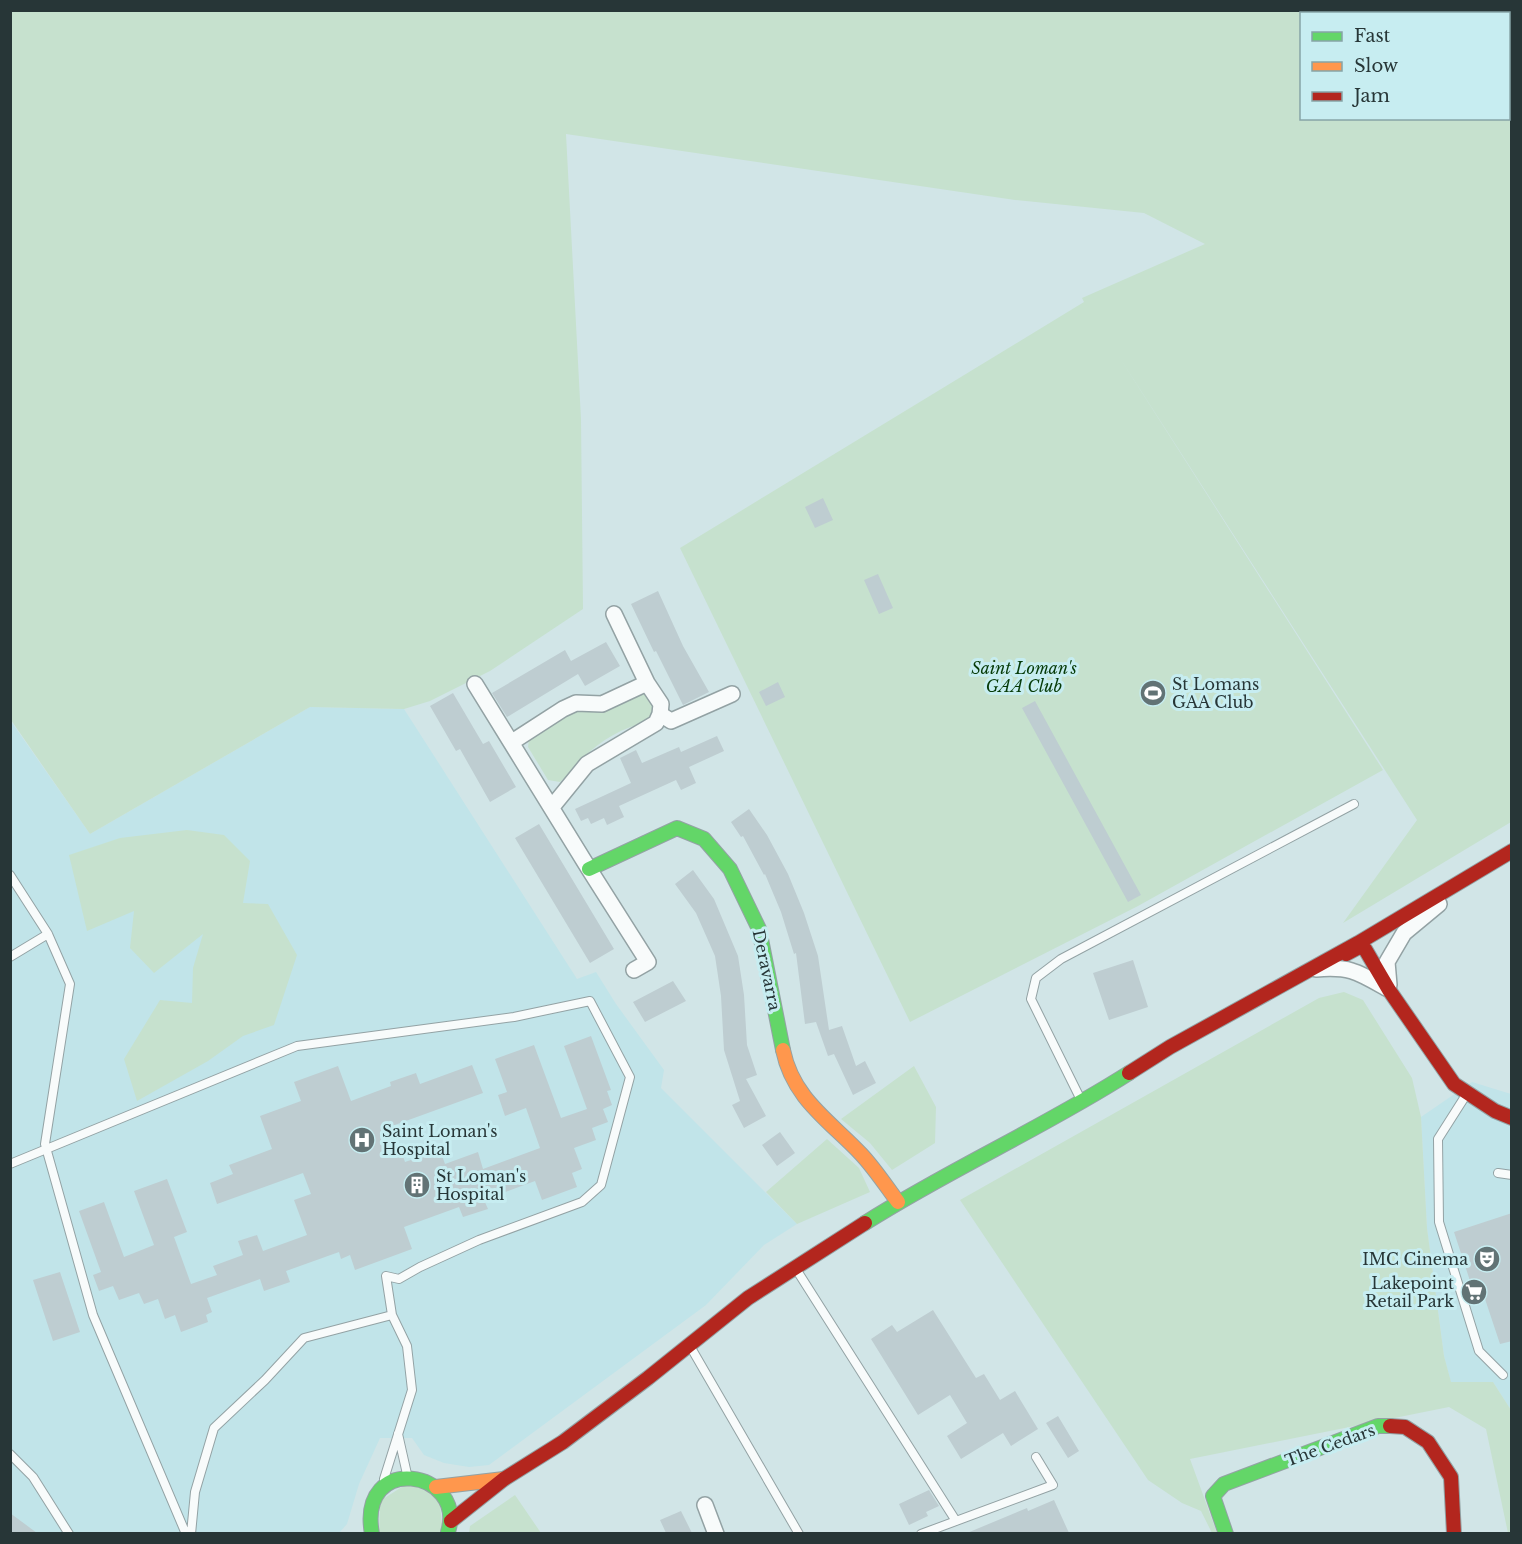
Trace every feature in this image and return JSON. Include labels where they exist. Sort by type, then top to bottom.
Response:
[{"type":"street","points":[[552,807],[587,764],[656,723],[660,714],[661,704],[647,682],[614,614]]},
{"type":"street","points":[[512,742],[576,703],[602,704],[647,682]]},
{"type":"street","points":[[475,684],[648,962],[634,970]]},
{"type":"street","points":[[660,714],[671,721],[732,694]]},
{"type":"street","name":"Deravarra","points":[[589,869],[677,828],[704,839],[730,870],[759,929],[787,1068],[816,1112],[862,1155],[898,1202]]},
{"type":"street","points":[[449,1529],[469,1505],[504,1479],[562,1442],[748,1298],[898,1202],[1082,1103],[1170,1047],[1310,970],[1512,852]]},
{"type":"street","points":[[1389,990],[1387,962],[1404,933],[1476,874]]},
{"type":"street","points":[[1327,960],[1342,956],[1359,946],[1362,947],[1454,1084],[1466,1094],[1512,1118]]},
{"type":"street","points":[[1310,970],[1331,968],[1356,970],[1389,990]]},
{"type":"street","name":"The Cedars","points":[[1226,1533],[1213,1496],[1224,1484],[1378,1426],[1405,1427],[1428,1442],[1451,1477],[1454,1533]]},
{"type":"street","points":[[368,1530],[371,1504],[381,1489],[398,1478],[408,1477],[426,1480],[436,1487],[447,1500],[449,1529]]},
{"type":"street","points":[[436,1487],[504,1479]]},
{"type":"street","points":[[705,1505],[716,1533]]},
{"type":"lane","points":[[1082,1103],[1031,999],[1036,978],[1061,959],[1354,804]]},
{"type":"lane","points":[[10,875],[48,934],[70,984],[46,1148],[93,1315],[186,1533]]},
{"type":"lane","points":[[10,957],[48,934]]},
{"type":"lane","points":[[10,1164],[297,1046],[514,1017],[590,1001],[630,1077],[601,1185],[582,1202],[479,1240],[399,1279],[386,1276],[393,1316],[407,1346],[412,1390],[381,1489]]},
{"type":"lane","points":[[1466,1094],[1438,1139],[1439,1222],[1479,1351],[1503,1375]]},
{"type":"lane","points":[[1498,1173],[1512,1175]]},
{"type":"lane","points":[[795,1268],[956,1521]]},
{"type":"lane","points":[[191,1533],[195,1492],[214,1428],[265,1380],[304,1338],[393,1316]]},
{"type":"lane","points":[[690,1345],[799,1533]]},
{"type":"lane","points":[[398,1432],[408,1477]]},
{"type":"lane","points":[[10,1454],[33,1477],[69,1533]]},
{"type":"lane","points":[[921,1533],[1053,1485],[1036,1458]]},
{"type":"shaded area","name":"Saint Loman's Hospital","points":[[310,707],[404,709],[577,979],[596,972],[616,1004],[664,1070],[661,1088],[797,1224],[764,1245],[706,1305],[489,1465],[469,1467],[444,1463],[424,1455],[412,1438],[380,1438],[359,1484],[347,1524],[339,1533],[11,1533],[10,720],[90,834]]},
{"type":"shaded area","name":"Lakepoint Retail Park","points":[[1472,1082],[1511,1094],[1511,1410],[1493,1382],[1451,1383],[1444,1356],[1427,1228],[1421,1117]]},
{"type":"green space","name":"Saint Loman's GAA Club","points":[[10,11],[1405,12],[1300,12],[1300,120],[1510,120],[1511,71],[1511,822],[1343,923],[1417,820],[1116,352],[1383,770],[1138,906],[910,1022],[680,548],[1084,302],[1082,298],[1205,244],[1144,213],[1015,200],[566,134],[581,419],[583,609],[490,671],[430,701],[404,709],[310,707],[90,834],[11,720]]},
{"type":"green space","points":[[637,692],[646,694],[652,704],[653,715],[648,722],[630,727],[605,740],[590,751],[560,782],[548,780],[528,747],[529,739],[577,709]]},
{"type":"green space","points":[[187,830],[224,835],[250,861],[243,903],[268,904],[297,955],[274,1025],[243,1036],[208,1061],[137,1101],[124,1059],[160,1000],[192,1003],[193,968],[203,934],[154,973],[130,948],[134,911],[87,931],[69,855],[120,838]]},
{"type":"green space","points":[[1344,992],[1363,1000],[1412,1078],[1421,1117],[1427,1228],[1444,1356],[1451,1382],[1493,1382],[1511,1410],[1511,1533],[1508,1533],[1486,1429],[1449,1407],[1190,1459],[1217,1533],[1212,1533],[1201,1511],[1182,1503],[1148,1480],[960,1200],[1319,998]]},
{"type":"green space","points":[[914,1066],[936,1107],[935,1143],[892,1170],[870,1143],[841,1119]]},
{"type":"green space","points":[[827,1139],[859,1168],[870,1192],[797,1224],[766,1192]]},
{"type":"green space","points":[[408,1483],[439,1497],[443,1533],[379,1533],[380,1501]]},
{"type":"green space","points":[[515,1495],[541,1533],[469,1533],[470,1526]]},
{"type":"building","points":[[823,498],[833,520],[815,528],[805,507]]},
{"type":"building","points":[[878,574],[893,608],[879,614],[864,580]]},
{"type":"building","points":[[658,591],[683,646],[709,692],[683,705],[631,604]]},
{"type":"building","points":[[606,642],[620,666],[585,686],[578,674],[507,717],[492,693],[565,650],[571,661]]},
{"type":"building","points":[[778,682],[785,697],[766,706],[759,692]]},
{"type":"building","points":[[453,693],[483,744],[489,741],[516,787],[490,802],[460,749],[456,751],[430,706]]},
{"type":"building","points":[[1035,701],[1141,895],[1128,902],[1022,708]]},
{"type":"building","points":[[717,736],[724,751],[689,767],[696,783],[681,790],[676,780],[619,806],[624,817],[607,825],[604,818],[591,824],[588,818],[581,821],[575,809],[631,783],[620,758],[636,750],[642,763],[679,747],[681,752]]},
{"type":"building","points":[[749,809],[767,835],[788,874],[804,913],[818,956],[829,1030],[842,1026],[856,1066],[865,1061],[876,1083],[853,1095],[834,1054],[828,1056],[816,1022],[805,1024],[796,953],[794,954],[781,912],[765,874],[743,836],[741,837],[731,822]]},
{"type":"building","points":[[539,824],[614,949],[590,963],[515,838]]},
{"type":"building","points":[[693,870],[714,899],[738,956],[744,995],[747,1045],[757,1075],[746,1079],[766,1116],[744,1128],[732,1105],[740,1101],[724,1050],[721,996],[715,956],[696,913],[675,884]]},
{"type":"building","points":[[1133,960],[1148,1007],[1109,1020],[1093,973]]},
{"type":"building","points":[[673,981],[686,1001],[645,1022],[633,1002]]},
{"type":"building","name":"St Loman's Hospital","points":[[591,1036],[611,1090],[607,1091],[612,1105],[603,1109],[608,1122],[592,1128],[596,1140],[574,1148],[582,1169],[572,1173],[577,1187],[542,1200],[535,1181],[484,1200],[488,1209],[463,1217],[459,1207],[404,1227],[412,1249],[355,1270],[350,1255],[341,1259],[339,1252],[286,1271],[290,1282],[264,1291],[260,1279],[207,1298],[212,1312],[206,1315],[208,1322],[181,1332],[175,1315],[165,1319],[158,1299],[144,1304],[139,1293],[119,1300],[113,1286],[99,1291],[93,1275],[101,1272],[79,1211],[104,1202],[124,1257],[154,1245],[134,1191],[167,1179],[187,1232],[174,1237],[191,1284],[217,1275],[213,1266],[243,1255],[238,1241],[257,1235],[263,1251],[307,1235],[294,1200],[311,1194],[303,1173],[217,1204],[210,1183],[233,1174],[229,1165],[272,1149],[260,1116],[301,1101],[294,1082],[338,1066],[351,1101],[391,1086],[390,1082],[416,1073],[420,1084],[472,1065],[483,1093],[392,1126],[405,1162],[440,1150],[445,1164],[478,1152],[483,1169],[540,1148],[526,1108],[505,1116],[498,1095],[507,1092],[495,1059],[534,1045],[561,1118],[587,1109],[564,1046]]},
{"type":"building","points":[[780,1132],[795,1153],[777,1166],[762,1145]]},
{"type":"building","name":"IMC Cinema","points":[[1512,1213],[1512,1341],[1500,1344],[1481,1287],[1473,1290],[1454,1232]]},
{"type":"building","points":[[60,1272],[80,1332],[53,1341],[33,1280]]},
{"type":"building","points":[[933,1310],[976,1378],[984,1374],[1000,1400],[1015,1391],[1038,1429],[1011,1446],[1003,1433],[961,1459],[947,1436],[967,1423],[950,1395],[918,1415],[871,1339],[892,1325],[897,1332]]},
{"type":"building","points":[[1058,1416],[1079,1451],[1068,1458],[1046,1423]]},
{"type":"building","points":[[929,1490],[939,1506],[926,1512],[928,1516],[909,1525],[899,1504]]},
{"type":"building","points":[[1054,1500],[1069,1533],[967,1533],[1027,1508],[1028,1511]]},
{"type":"building","points":[[681,1511],[692,1533],[666,1533],[660,1520]]},
{"type":"building","points":[[10,1513],[37,1533],[10,1533]]},
{"type":"traffic: fast","points":[[589,869],[677,828],[704,839],[730,869],[759,929],[783,1050]]},
{"type":"traffic: fast","points":[[865,1223],[1129,1073]]},
{"type":"traffic: fast","points":[[1226,1534],[1213,1496],[1224,1484],[1378,1426],[1390,1426]]},
{"type":"traffic: fast","points":[[372,1534],[372,1508],[380,1490],[394,1481],[412,1479],[428,1484],[442,1494],[450,1511],[448,1532]]},
{"type":"traffic: slow","points":[[783,1050],[788,1067],[804,1096],[866,1160],[898,1202]]},
{"type":"traffic: slow","points":[[436,1487],[504,1479]]},
{"type":"traffic: jam","points":[[1129,1073],[1170,1047],[1358,943],[1512,851]]},
{"type":"traffic: jam","points":[[1346,954],[1359,947],[1365,949],[1389,990],[1454,1084],[1495,1111],[1512,1118]]},
{"type":"traffic: jam","points":[[451,1521],[504,1479],[563,1442],[748,1298],[865,1223]]},
{"type":"traffic: jam","points":[[1390,1426],[1405,1427],[1428,1442],[1451,1477],[1454,1534]]},
{"type":"place","name":"St Lomans GAA Club","points":[[1153,693]]},
{"type":"place","name":"Saint Loman's Hospital","points":[[362,1140]]},
{"type":"place","name":"St Loman's Hospital","points":[[417,1185]]},
{"type":"place","name":"IMC Cinema","points":[[1487,1259]]},
{"type":"place","name":"Lakepoint Retail Park","points":[[1474,1292]]}]
